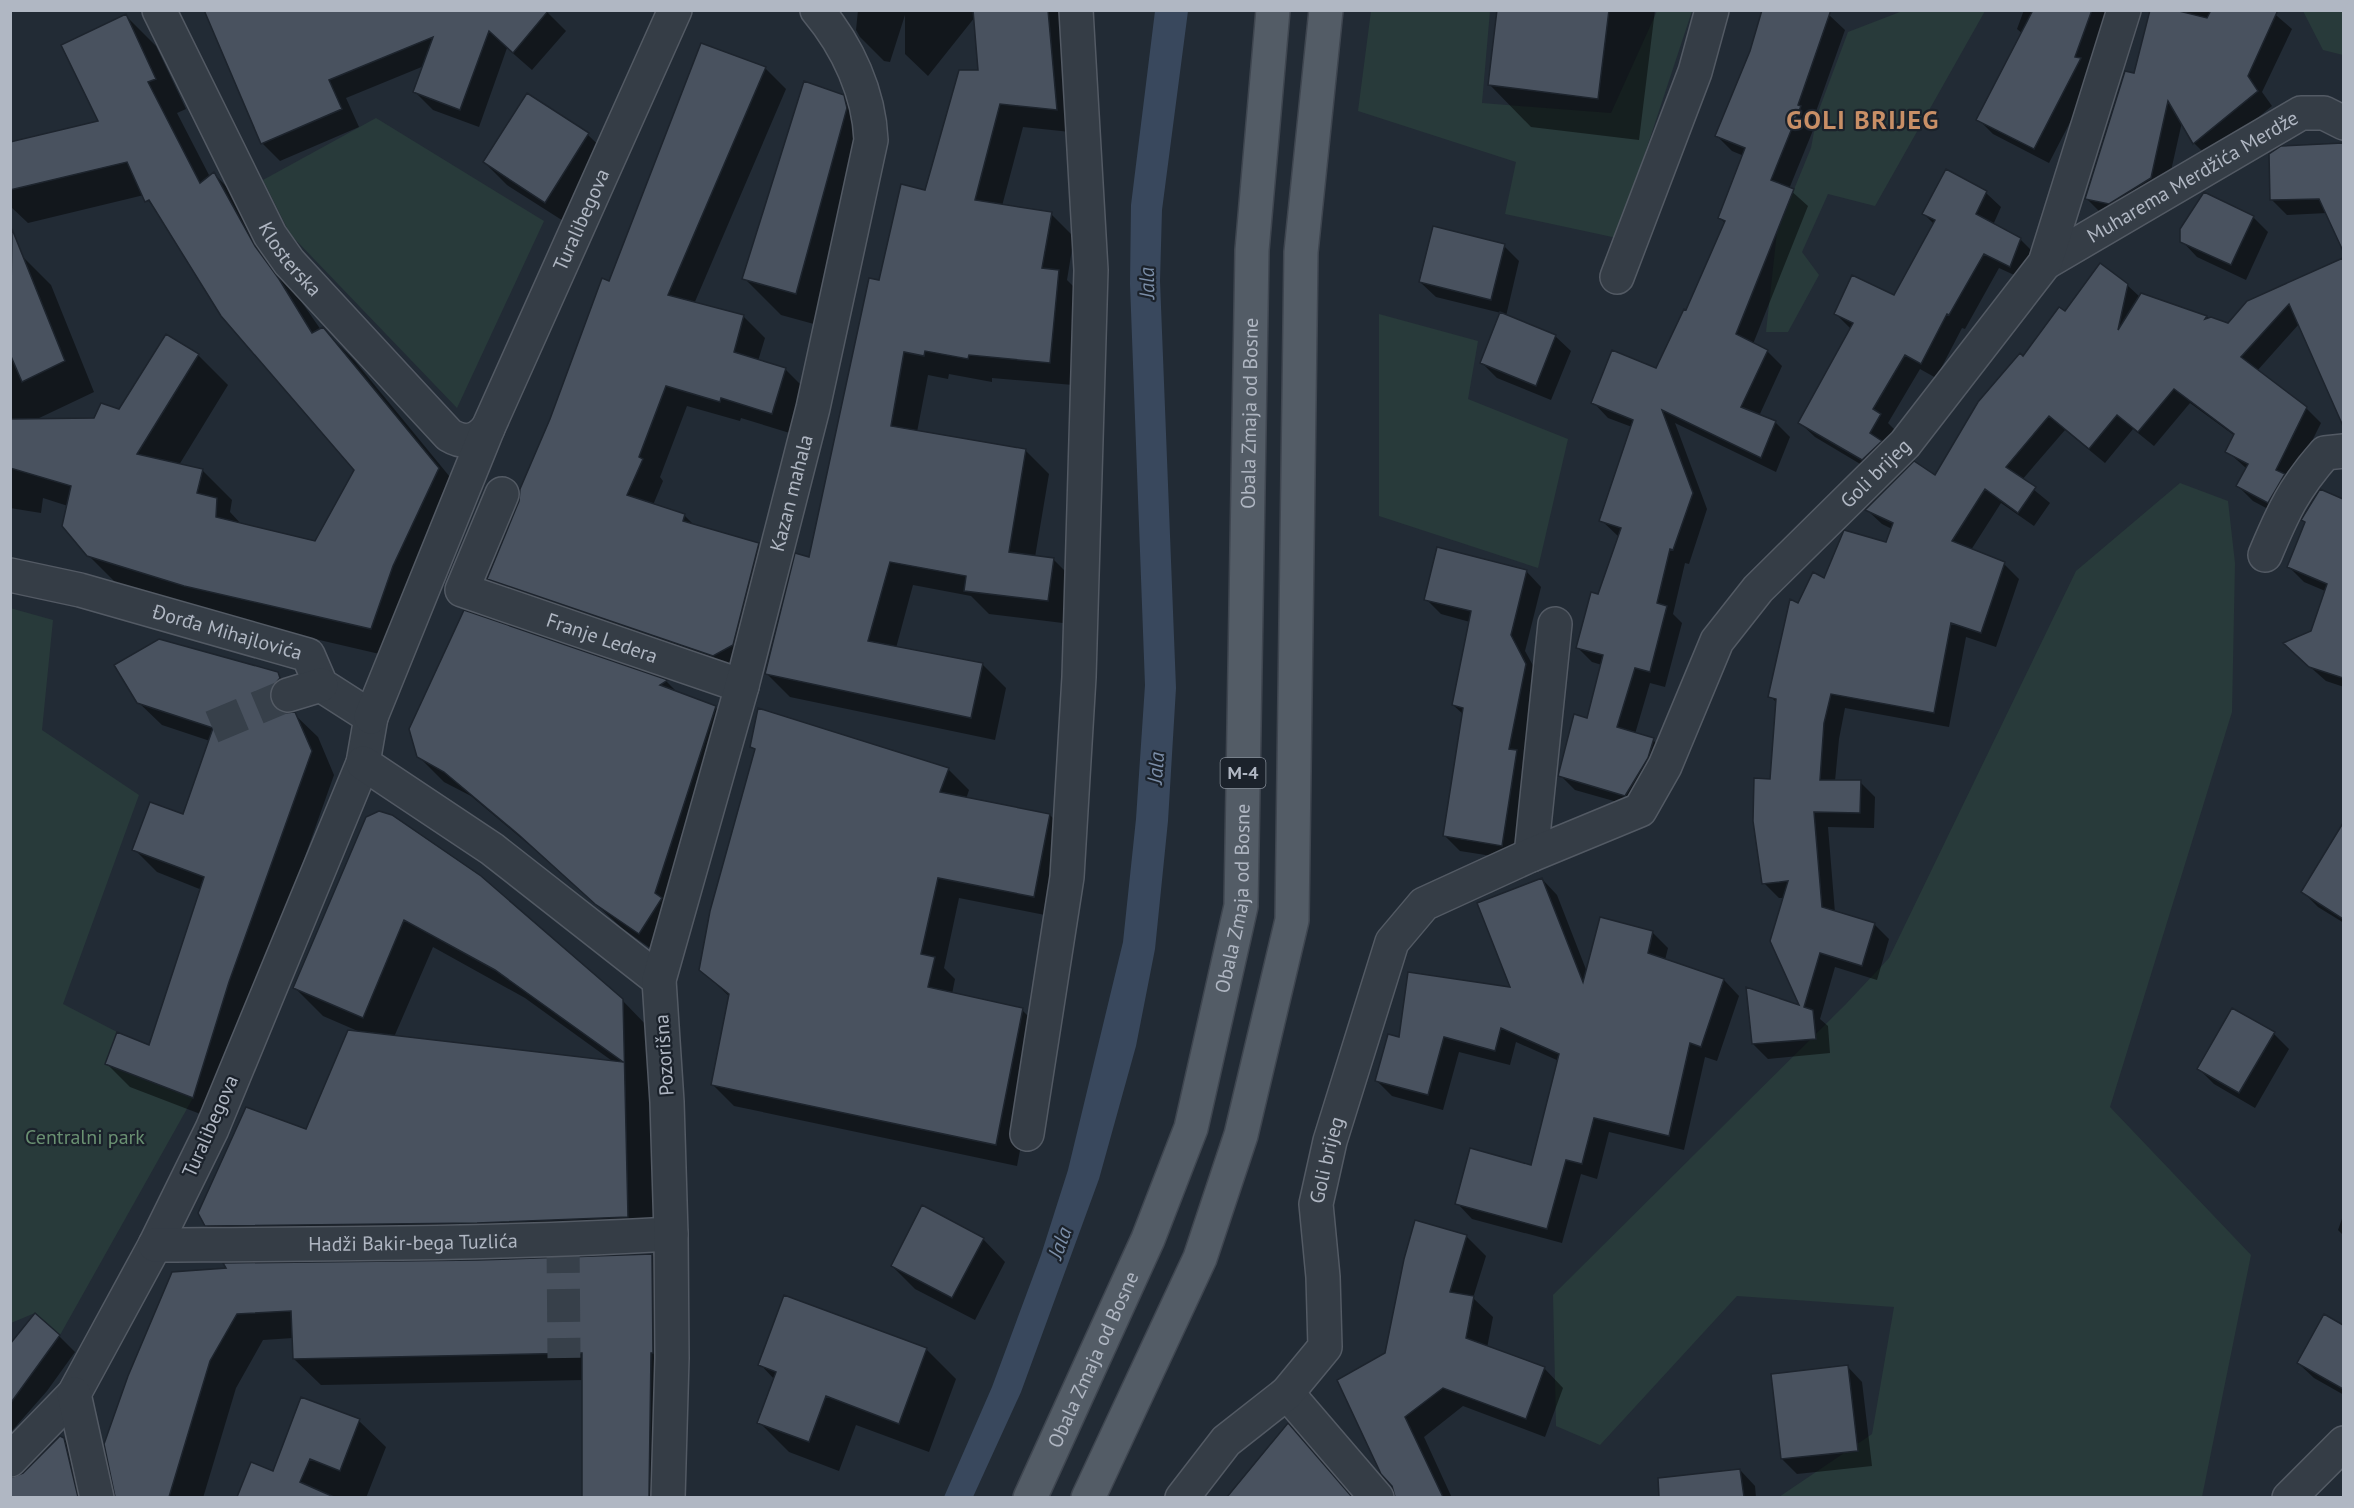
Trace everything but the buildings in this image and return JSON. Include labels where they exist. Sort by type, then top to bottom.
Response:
[{"type":"main road","name":"Obala Zmaja od Bosne","points":[[1030,1497],[1148,1239],[1191,1128],[1241,906],[1252,250],[1273,10]]},
{"type":"main road","name":"M-4","points":[[1088,1497],[1200,1258],[1241,1136],[1292,920],[1301,252],[1326,10]]},
{"type":"street","name":"Klosterska","points":[[159,10],[270,235],[289,262],[449,435],[456,440],[469,441],[480,437],[488,428]]},
{"type":"street","name":"Turalibegova","points":[[371,717],[488,428],[675,10]]},
{"type":"street","name":"Kazan mahala","points":[[659,980],[742,686],[813,408],[871,140],[870,115],[860,82],[830,26],[817,10]]},
{"type":"street","points":[[1027,1134],[1067,877],[1079,678],[1091,270],[1076,10]]},
{"type":"street","points":[[1617,277],[1695,72],[1712,10]]},
{"type":"street","name":"Goli brijeg","points":[[1182,1497],[1226,1441],[1287,1394],[1325,1347],[1323,1276],[1316,1204],[1330,1141],[1358,1059],[1392,942],[1424,904],[1531,855],[1640,810],[1665,766],[1717,641],[1758,589],[1905,444],[2045,263],[2124,10]]},
{"type":"street","name":"Muharema Merdžića Merdže","points":[[2045,263],[2301,112],[2324,113],[2343,123]]},
{"type":"street","points":[[2265,555],[2286,504],[2302,478],[2325,453],[2343,451]]},
{"type":"street","name":"Franje Ledera","points":[[502,494],[462,590],[742,686]]},
{"type":"street","name":"Đorđa Mihajlovića","points":[[10,575],[80,590],[308,655],[321,685]]},
{"type":"street","points":[[1531,855],[1555,624]]},
{"type":"street","points":[[288,695],[321,685],[371,717],[363,763],[492,849],[659,980]]},
{"type":"street","name":"Turalibegova","points":[[10,1460],[74,1394],[155,1245],[212,1129],[257,1045],[363,763]]},
{"type":"street","name":"Pozorišna","points":[[659,980],[667,1102],[671,1234],[672,1358],[668,1497]]},
{"type":"street","name":"Hadži Bakir-bega Tuzlića","points":[[155,1245],[563,1240],[671,1234]]},
{"type":"street","points":[[74,1394],[97,1497]]},
{"type":"street","points":[[1287,1394],[1377,1497]]},
{"type":"street","points":[[2289,1497],[2343,1443]]},
{"type":"green space","points":[[1905,10],[1985,11],[1875,206],[1828,194],[1802,252],[1819,275],[1788,332],[1766,332],[1777,231],[1811,148],[1817,115],[1848,32]]},
{"type":"green space","points":[[1371,11],[1490,11],[1482,103],[1611,113],[1657,11],[1692,11],[1617,238],[1505,214],[1516,162],[1358,111]]},
{"type":"green space","points":[[2303,11],[2343,11],[2343,55],[2323,50]]},
{"type":"green space","points":[[376,118],[544,221],[457,408],[290,234],[263,180]]},
{"type":"green space","points":[[1379,314],[1478,341],[1468,399],[1568,439],[1538,568],[1379,516]]},
{"type":"green space","points":[[2180,483],[2228,501],[2235,563],[2232,712],[2110,1107],[2251,1255],[2202,1497],[1779,1497],[1872,1434],[1894,1307],[1737,1296],[1600,1445],[1556,1426],[1553,1295],[1846,1004],[1889,958],[2076,571]]},
{"type":"green space","name":"Centralni park","points":[[10,608],[53,620],[42,730],[139,795],[63,1004],[117,1032],[105,1064],[193,1098],[60,1335],[35,1313],[11,1323]]},
{"type":"water","name":"Jala","points":[[1155,11],[1188,11],[1162,210],[1160,281],[1176,688],[1168,821],[1155,949],[1136,1046],[1099,1179],[1021,1392],[973,1497],[944,1497],[992,1387],[1041,1255],[1068,1170],[1123,942],[1136,819],[1145,685],[1130,284],[1131,205]]},
{"type":"tunnel","points":[[212,727],[288,695]]},
{"type":"tunnel","points":[[563,1240],[564,1358]]},
{"type":"district","name":"GOLI BRIJEG","points":[[1863,120]]}]
